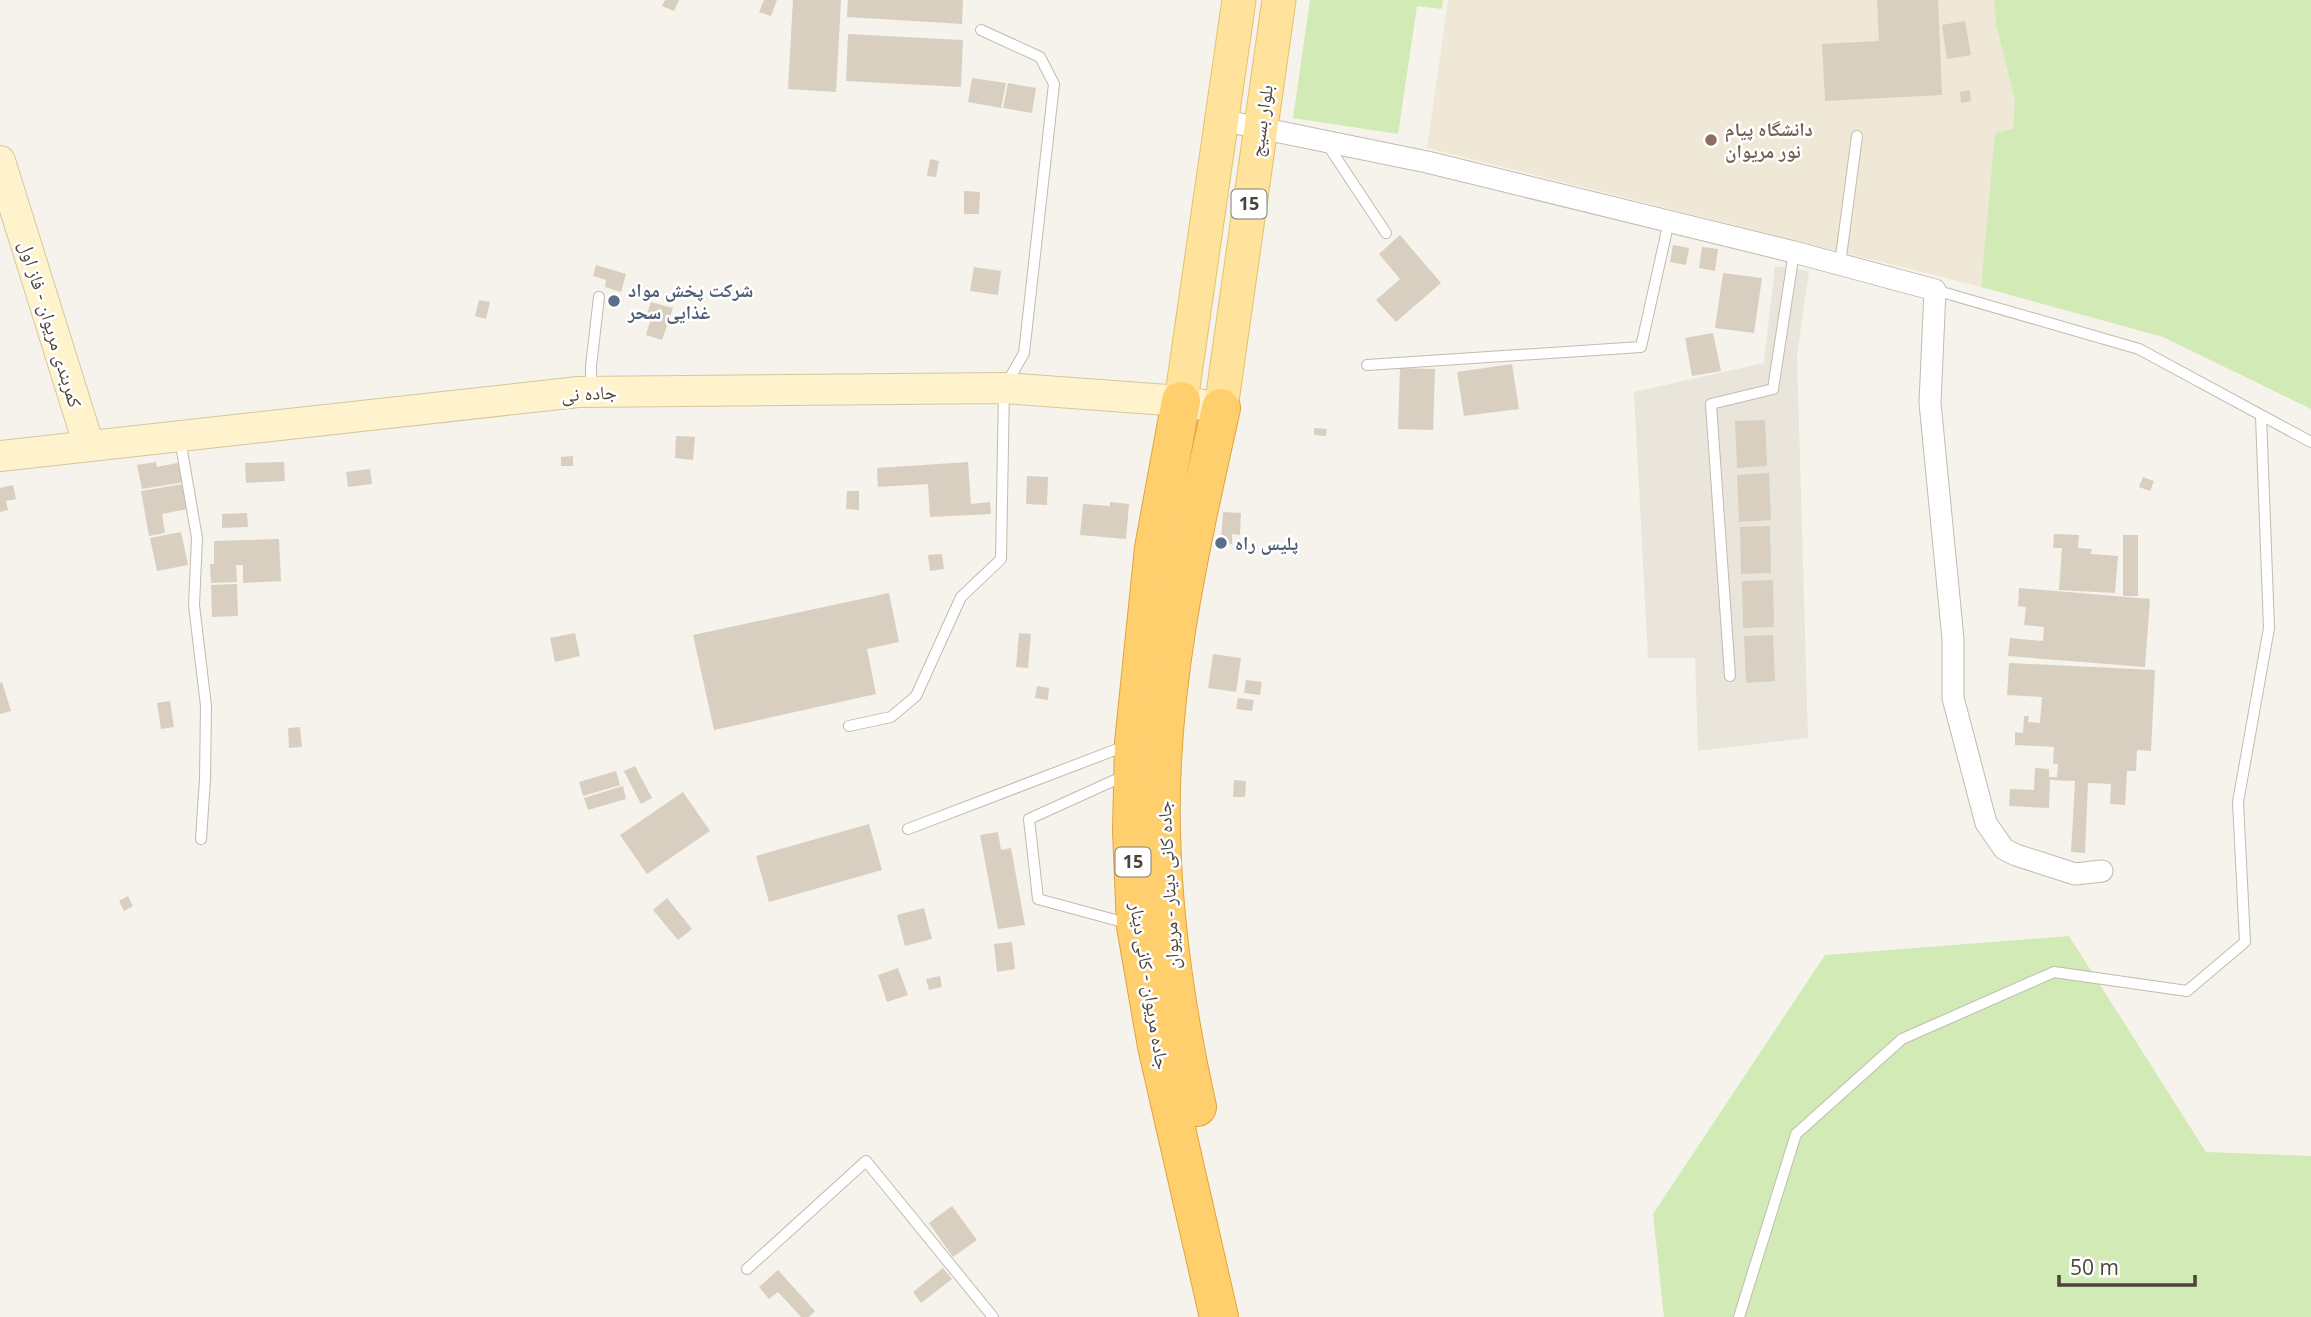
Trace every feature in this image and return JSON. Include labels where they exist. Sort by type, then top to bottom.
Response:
[{"type":"highway","name":"جاده مریوان - کانی دینار","points":[[1181,401],[1154,548],[1133,758],[1132,831],[1136,926],[1157,1046],[1219,1317]]},
{"type":"highway","name":"جاده کانی دینار - مریوان","points":[[1221,408],[1184,580],[1164,728],[1161,833],[1171,968],[1192,1083],[1245,1317]]},
{"type":"main road","name":"بلوار بسیج","points":[[1181,401],[1239,0]]},
{"type":"main road","name":"بلوار بسیج","points":[[1221,408],[1279,0]]},
{"type":"main road","name":"کمربندی مریوان - فاز اول","points":[[0,161],[89,446]]},
{"type":"main road","name":"جاده نی","points":[[0,456],[591,392],[1004,388],[1181,401],[1221,408]]},
{"type":"street","points":[[1222,120],[1427,162],[1794,252],[1935,290],[1930,403],[1953,639],[1953,698],[1986,823],[2004,849],[2017,855],[2075,874],[2102,871]]},
{"type":"lane","points":[[849,726],[891,716],[916,696],[939,640],[961,597],[1001,559],[1004,388],[1024,354],[1054,85],[1040,57],[981,30]]},
{"type":"lane","points":[[1840,264],[1857,136]]},
{"type":"lane","points":[[1326,142],[1386,233]]},
{"type":"lane","points":[[1367,365],[1641,347],[1669,221]]},
{"type":"lane","points":[[1730,676],[1711,404],[1773,389],[1794,252]]},
{"type":"lane","points":[[1935,290],[2139,349],[2311,442]]},
{"type":"lane","points":[[591,392],[590,366],[599,297]]},
{"type":"lane","points":[[1740,1317],[1796,1134],[1902,1039],[2054,972],[2187,991],[2245,942],[2238,802],[2269,628],[2261,416]]},
{"type":"lane","points":[[180,436],[197,538],[194,605],[206,706],[201,839]]},
{"type":"lane","points":[[908,829],[1133,758]]},
{"type":"lane","points":[[1133,758],[1029,820],[1038,899],[1136,926]]},
{"type":"lane","points":[[747,1269],[866,1161],[993,1317]]},
{"type":"shaded area","name":"دانشگاه پیام نور مریوان","points":[[1448,0],[1994,0],[1996,25],[2015,100],[2013,129],[1995,133],[1981,287],[1427,148]]},
{"type":"shaded area","points":[[1775,266],[1809,271],[1797,355],[1808,738],[1698,751],[1695,658],[1648,658],[1634,392],[1764,363]]},
{"type":"green space","points":[[1310,0],[1443,0],[1442,9],[1417,6],[1398,134],[1293,118]]},
{"type":"green space","points":[[1994,0],[2311,0],[2311,409],[2163,337],[1981,287],[1995,133],[2013,129],[2015,100],[1996,25]]},
{"type":"green space","points":[[2069,936],[2206,1152],[2311,1156],[2311,1317],[1664,1317],[1653,1214],[1825,955]]},
{"type":"building","points":[[665,0],[679,0],[674,11],[662,6]]},
{"type":"building","points":[[764,0],[777,0],[771,16],[759,12]]},
{"type":"building","points":[[793,0],[841,0],[836,92],[788,89]]},
{"type":"building","points":[[848,0],[963,0],[962,24],[847,17]]},
{"type":"building","points":[[1877,0],[1938,0],[1942,95],[1825,101],[1822,44],[1879,41]]},
{"type":"building","points":[[1965,21],[1971,55],[1947,59],[1942,25]]},
{"type":"building","points":[[848,34],[963,40],[961,87],[846,81]]},
{"type":"building","points":[[972,78],[1006,83],[1001,108],[968,102]]},
{"type":"building","points":[[1008,83],[1036,88],[1032,113],[1003,108]]},
{"type":"building","points":[[1970,90],[1971,101],[1961,103],[1960,92]]},
{"type":"building","points":[[930,159],[939,161],[936,177],[927,176]]},
{"type":"building","points":[[964,191],[980,192],[979,214],[964,214]]},
{"type":"building","points":[[1400,235],[1441,283],[1396,322],[1376,300],[1400,279],[1379,254]]},
{"type":"building","points":[[1673,245],[1689,248],[1686,265],[1670,262]]},
{"type":"building","points":[[1702,247],[1718,249],[1715,271],[1699,268]]},
{"type":"building","points":[[596,265],[626,274],[621,292],[605,287],[606,280],[593,276]]},
{"type":"building","points":[[974,267],[1001,271],[998,295],[970,291]]},
{"type":"building","points":[[1723,273],[1762,278],[1754,333],[1715,328]]},
{"type":"building","points":[[479,300],[490,302],[486,319],[475,316]]},
{"type":"building","points":[[651,302],[673,308],[662,340],[646,335],[652,315],[647,314]]},
{"type":"building","points":[[1713,333],[1721,371],[1692,376],[1685,338]]},
{"type":"building","points":[[1512,364],[1519,409],[1464,416],[1457,372]]},
{"type":"building","points":[[1400,368],[1435,369],[1433,430],[1398,429]]},
{"type":"building","points":[[1765,420],[1767,466],[1737,468],[1735,421]]},
{"type":"building","points":[[1314,428],[1327,429],[1326,436],[1314,435]]},
{"type":"building","points":[[676,436],[695,437],[693,460],[675,458]]},
{"type":"building","points":[[573,456],[573,466],[561,466],[561,457]]},
{"type":"building","points":[[156,462],[157,467],[182,462],[185,482],[142,489],[137,465]]},
{"type":"building","points":[[284,462],[285,481],[246,483],[245,463]]},
{"type":"building","points":[[968,462],[971,504],[990,502],[991,514],[930,517],[928,484],[878,487],[877,468]]},
{"type":"building","points":[[370,469],[372,484],[348,487],[346,472]]},
{"type":"building","points":[[1769,473],[1771,520],[1739,522],[1737,475]]},
{"type":"building","points":[[1027,476],[1048,477],[1047,505],[1026,504]]},
{"type":"building","points":[[2143,477],[2154,481],[2150,491],[2139,487]]},
{"type":"building","points":[[183,484],[187,509],[162,514],[165,533],[149,536],[141,491]]},
{"type":"building","points":[[13,485],[16,499],[6,501],[8,510],[0,512],[0,488]]},
{"type":"building","points":[[847,491],[859,491],[859,510],[846,509]]},
{"type":"building","points":[[1110,502],[1129,504],[1126,539],[1080,535],[1083,504],[1110,506]]},
{"type":"building","points":[[1223,512],[1241,513],[1240,535],[1232,534],[1232,544],[1221,543]]},
{"type":"building","points":[[247,513],[248,527],[222,528],[222,514]]},
{"type":"building","points":[[1770,526],[1771,573],[1741,574],[1740,527]]},
{"type":"building","points":[[181,532],[188,565],[157,571],[150,538]]},
{"type":"building","points":[[2054,534],[2079,535],[2078,548],[2092,549],[2091,554],[2118,556],[2115,593],[2059,590],[2062,548],[2053,548]]},
{"type":"building","points":[[2123,535],[2138,535],[2138,596],[2123,596]]},
{"type":"building","points":[[279,539],[281,581],[243,583],[243,565],[236,565],[237,582],[211,583],[210,564],[214,564],[214,541]]},
{"type":"building","points":[[942,554],[944,569],[930,571],[928,555]]},
{"type":"building","points":[[1773,580],[1774,627],[1743,628],[1742,581]]},
{"type":"building","points":[[237,584],[238,616],[212,617],[211,585]]},
{"type":"building","points":[[2019,588],[2150,599],[2145,667],[2008,656],[2010,638],[2043,641],[2044,627],[2024,625],[2026,607],[2018,606]]},
{"type":"building","points":[[889,593],[899,642],[867,649],[876,694],[714,730],[693,635]]},
{"type":"building","points":[[575,633],[580,656],[555,662],[550,638]]},
{"type":"building","points":[[1019,633],[1031,634],[1028,668],[1016,667]]},
{"type":"building","points":[[1773,635],[1775,681],[1746,683],[1744,636]]},
{"type":"building","points":[[1213,654],[1241,658],[1236,692],[1208,688]]},
{"type":"building","points":[[2009,663],[2155,670],[2151,751],[2137,750],[2136,771],[2127,771],[2125,805],[2110,804],[2111,784],[2088,783],[2085,853],[2071,852],[2075,781],[2050,780],[2049,808],[2009,806],[2010,789],[2034,790],[2035,768],[2049,769],[2049,777],[2057,777],[2058,764],[2053,764],[2054,747],[2015,745],[2015,732],[2023,733],[2024,716],[2029,716],[2028,722],[2040,723],[2042,697],[2007,695]]},
{"type":"building","points":[[1246,680],[1262,682],[1260,695],[1244,693]]},
{"type":"building","points":[[2,682],[11,711],[0,714],[0,683]]},
{"type":"building","points":[[1037,686],[1049,688],[1048,700],[1035,698]]},
{"type":"building","points":[[1238,698],[1254,700],[1252,711],[1236,709]]},
{"type":"building","points":[[170,701],[174,727],[161,729],[157,703]]},
{"type":"building","points":[[300,727],[302,747],[289,748],[288,728]]},
{"type":"building","points":[[635,766],[652,798],[641,804],[624,771]]},
{"type":"building","points":[[616,771],[620,785],[583,796],[579,782]]},
{"type":"building","points":[[1234,780],[1246,781],[1245,797],[1233,797]]},
{"type":"building","points":[[623,786],[626,799],[588,810],[584,798]]},
{"type":"building","points":[[683,792],[710,831],[647,874],[620,835]]},
{"type":"building","points":[[869,824],[882,870],[769,902],[756,856]]},
{"type":"building","points":[[998,832],[1001,850],[1011,848],[1025,925],[998,929],[980,835]]},
{"type":"building","points":[[128,896],[133,906],[124,911],[119,901]]},
{"type":"building","points":[[667,898],[692,929],[678,940],[653,910]]},
{"type":"building","points":[[924,908],[932,939],[905,946],[897,915]]},
{"type":"building","points":[[1012,942],[1015,969],[997,972],[994,944]]},
{"type":"building","points":[[898,968],[908,995],[887,1002],[878,975]]},
{"type":"building","points":[[940,976],[942,987],[929,990],[926,979]]},
{"type":"building","points":[[952,1206],[977,1240],[953,1257],[929,1223]]},
{"type":"building","points":[[943,1268],[952,1279],[921,1303],[913,1292]]},
{"type":"building","points":[[778,1270],[815,1311],[809,1317],[801,1317],[778,1292],[769,1299],[759,1287]]},
{"type":"place","name":"دانشگاه پیام نور مریوان","points":[[1711,140]]},
{"type":"place","name":"شرکت پخش مواد غذایی سحر","points":[[614,301]]},
{"type":"place","name":"پلیس راه","points":[[1221,543]]}]
